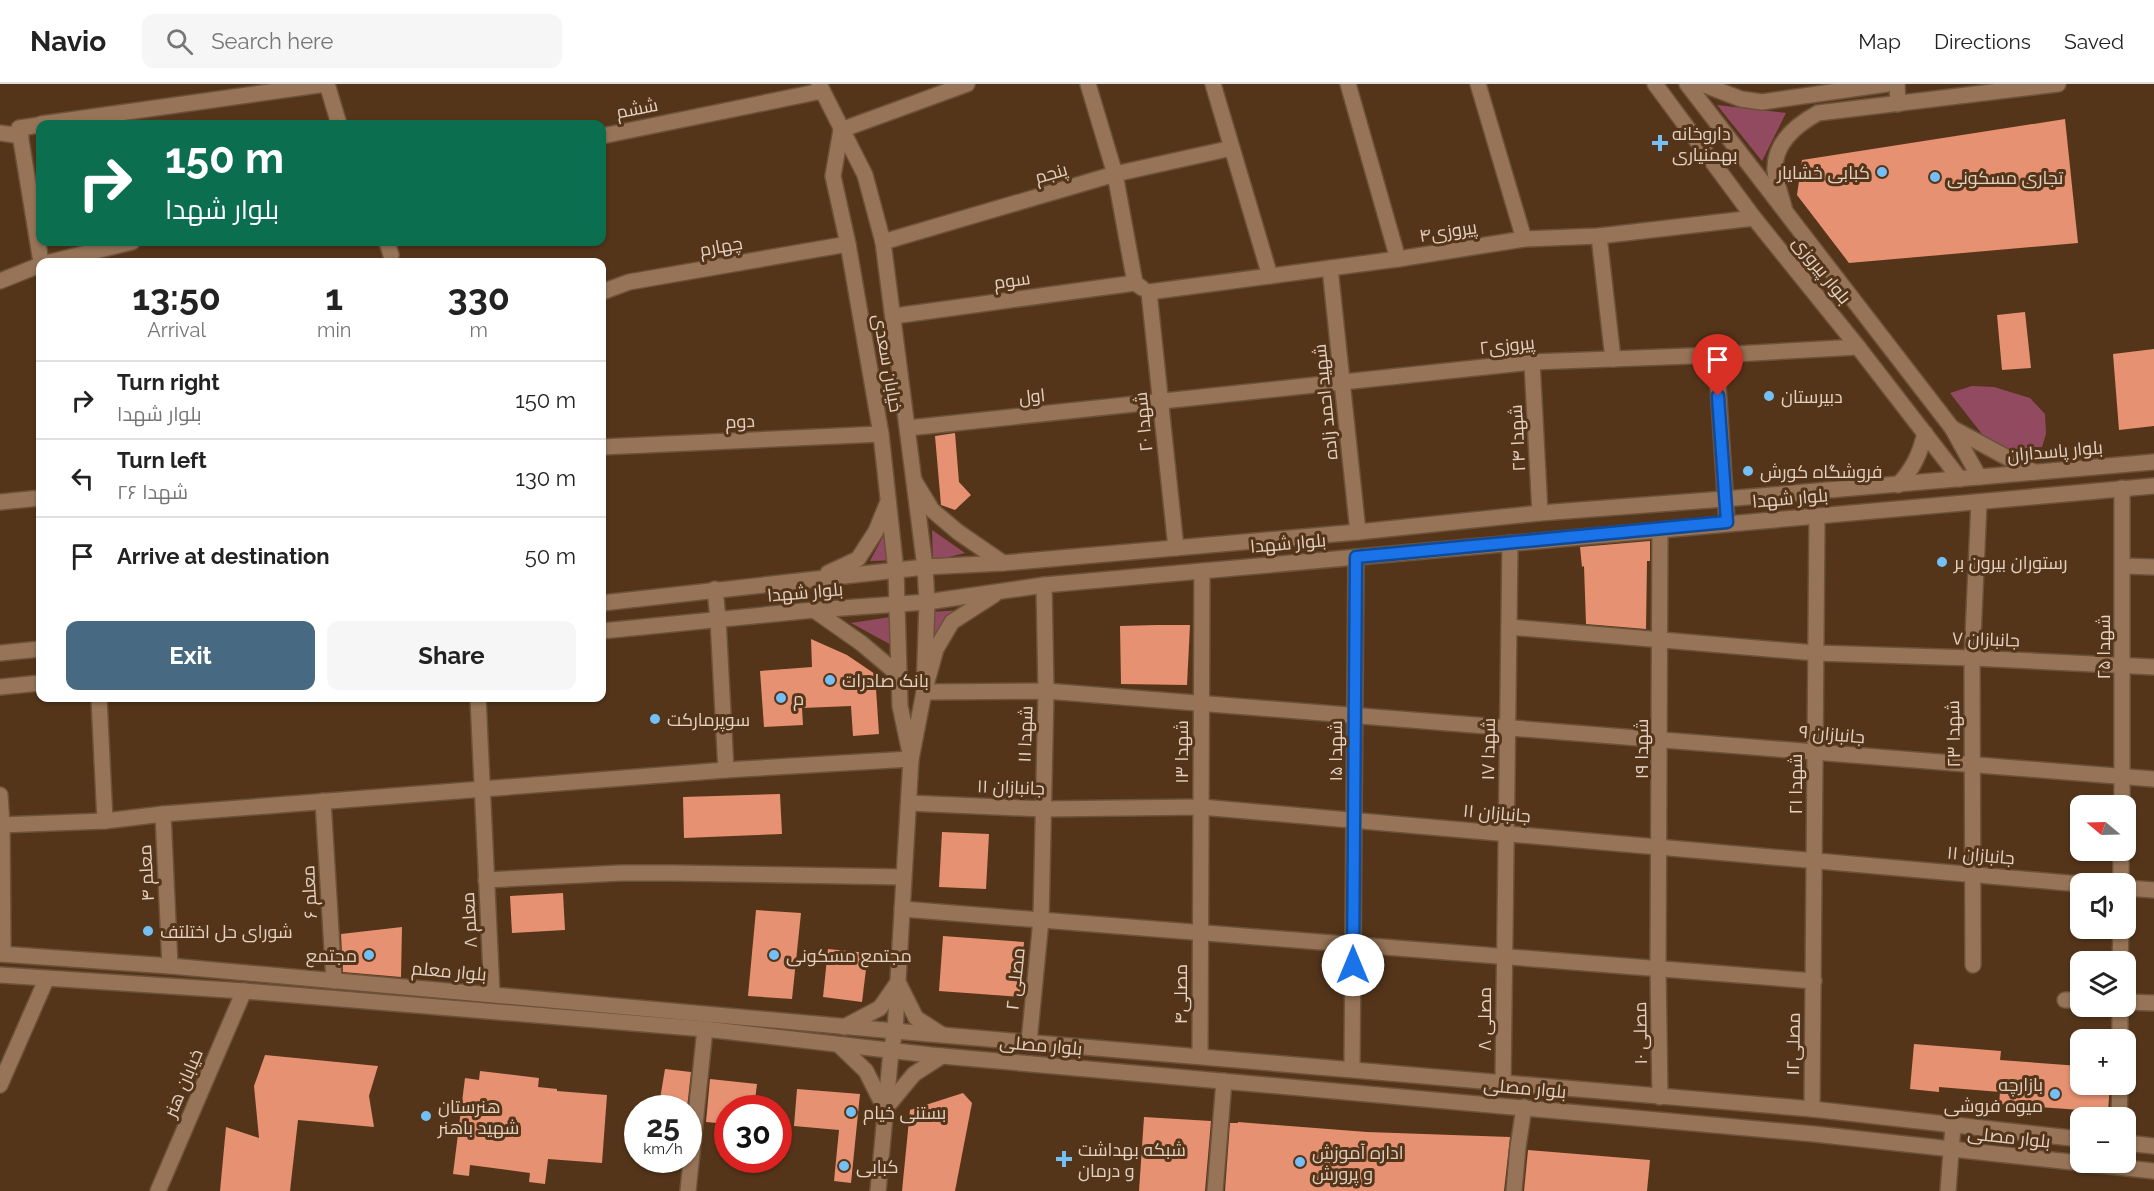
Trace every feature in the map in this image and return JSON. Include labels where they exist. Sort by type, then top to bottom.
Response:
[{"type":"street","points":[[76,120],[327,84],[338,120]]},
{"type":"street","points":[[841,130],[967,84]]},
{"type":"street","points":[[1088,84],[1115,174],[1135,283],[1149,292]]},
{"type":"street","points":[[1213,84],[1270,276]]},
{"type":"street","points":[[1348,84],[1398,259]]},
{"type":"street","points":[[1478,84],[1524,239]]},
{"type":"street","name":"بلوار پیروزی","points":[[1655,84],[1755,218],[1979,502]]},
{"type":"street","name":"بلوار پیروزی","points":[[1687,84],[1952,428],[1979,477]]},
{"type":"street","points":[[1702,84],[1741,99],[1762,102],[1887,84]]},
{"type":"street","points":[[1897,84],[1898,104]]},
{"type":"street","points":[[1784,207],[1775,172],[1782,144],[1793,129],[1818,113],[2058,84]]},
{"type":"street","name":"خیابان سعدی","points":[[820,87],[865,175],[883,242],[925,567],[927,602],[924,692]]},
{"type":"street","name":"ششم","points":[[606,135],[820,87]]},
{"type":"street","points":[[0,133],[20,132],[36,127]]},
{"type":"street","name":"خیابان سعدی","points":[[841,130],[833,176],[848,244],[880,434],[896,571],[900,706],[911,759]]},
{"type":"street","points":[[20,132],[36,233]]},
{"type":"street","name":"پنجم","points":[[883,242],[1115,174],[1232,148]]},
{"type":"street","name":"پیروزی۴","points":[[1149,292],[1398,259],[1524,239],[1599,236],[1755,218]]},
{"type":"street","points":[[1599,236],[1613,359]]},
{"type":"street","name":"چهارم","points":[[606,291],[629,282],[848,244]]},
{"type":"street","points":[[66,258],[116,246]]},
{"type":"street","points":[[1801,276],[1823,258]]},
{"type":"street","points":[[0,281],[36,266]]},
{"type":"street","name":"شهید احمد زاده","points":[[1330,268],[1358,532]]},
{"type":"street","name":"سوم","points":[[894,316],[1135,283]]},
{"type":"street","name":"شهدا ۲۰","points":[[1149,292],[1176,548]]},
{"type":"street","name":"پیروزی۲","points":[[1161,402],[1532,362],[1858,347]]},
{"type":"street","points":[[1716,355],[1727,522]]},
{"type":"street","name":"شهدا ۲۴","points":[[1532,362],[1540,513]]},
{"type":"street","name":"اول","points":[[908,428],[1161,402]]},
{"type":"street","points":[[1952,428],[2034,472]]},
{"type":"street","points":[[1899,484],[1911,470],[1921,450],[1925,433]]},
{"type":"street","name":"دوم","points":[[606,447],[880,434]]},
{"type":"street","name":"بلوار پاسداران","points":[[1960,479],[2154,462]]},
{"type":"street","name":"شهدا ۲۳","points":[[1972,965],[1974,765],[1972,658],[1979,477]]},
{"type":"street","name":"بلوار شهدا","points":[[606,603],[925,567],[1003,563],[1358,532],[1540,513],[1960,479]]},
{"type":"street","points":[[915,482],[932,510],[958,532],[1003,563]]},
{"type":"street","points":[[1979,502],[2154,486]]},
{"type":"street","name":"شهدا ۲۵","points":[[2122,488],[2122,795]]},
{"type":"street","points":[[0,502],[36,498]]},
{"type":"street","name":"بلوار شهدا","points":[[606,631],[814,610],[927,602],[1044,585],[1660,530],[1727,522],[1979,502]]},
{"type":"street","points":[[817,579],[858,560],[876,531],[887,504]]},
{"type":"street","name":"شهدا ۲۱","points":[[1814,981],[1816,516]]},
{"type":"street","name":"شهدا ۱۹","points":[[1658,969],[1660,530]]},
{"type":"street","name":"شهدا ۱۷","points":[[1503,956],[1510,543]]},
{"type":"street","name":"شهدا ۱۵","points":[[1352,1069],[1356,557]]},
{"type":"street","points":[[2122,566],[2154,567]]},
{"type":"street","name":"شهدا ۱۳","points":[[1200,932],[1202,571]]},
{"type":"street","name":"شهدا ۱۱","points":[[1041,920],[1046,691],[1044,585]]},
{"type":"street","points":[[715,589],[726,770]]},
{"type":"street","points":[[878,1191],[891,1051],[895,1031],[911,759],[924,692],[936,649],[952,622],[1001,591]]},
{"type":"street","points":[[814,610],[861,643],[892,669],[899,685]]},
{"type":"street","name":"جانبازان ۷","points":[[1509,627],[1816,653],[2154,667]]},
{"type":"street","points":[[0,653],[36,649]]},
{"type":"street","points":[[0,687],[36,683]]},
{"type":"street","name":"جانبازان ۹","points":[[924,692],[1046,691],[2154,779]]},
{"type":"street","points":[[99,702],[105,821]]},
{"type":"street","name":"معلم ۸","points":[[478,702],[492,994]]},
{"type":"street","points":[[1,825],[105,821],[163,814],[726,770],[911,759]]},
{"type":"street","points":[[0,795],[2,954]]},
{"type":"street","name":"معلم ۶","points":[[323,801],[334,981]]},
{"type":"street","name":"جانبازان ۱۱","points":[[909,803],[1043,809],[1201,807],[2070,883]]},
{"type":"street","name":"معلم ۴","points":[[163,814],[170,966]]},
{"type":"street","points":[[486,880],[621,873],[903,877]]},
{"type":"street","points":[[2136,889],[2154,890]]},
{"type":"street","points":[[902,909],[1814,981]]},
{"type":"street","name":"مصلی ۲","points":[[1029,1042],[1041,920]]},
{"type":"street","name":"مصلی۴","points":[[1200,932],[1200,1056]]},
{"type":"street","name":"بلوار معلم","points":[[2,954],[170,966],[895,1031]]},
{"type":"street","name":"مصلی ۸","points":[[1503,956],[1503,1082]]},
{"type":"street","name":"مصلی ۱۰","points":[[1658,969],[1660,1097]]},
{"type":"street","points":[[0,975],[46,980],[244,991],[705,1029],[891,1051]]},
{"type":"street","points":[[0,1085],[46,980]]},
{"type":"street","name":"مصلی۱۲","points":[[1812,1109],[1814,981]]},
{"type":"street","points":[[844,1027],[880,1008],[898,982]]},
{"type":"street","points":[[898,982],[916,1018],[944,1035]]},
{"type":"street","name":"خیابان هنر","points":[[158,1191],[244,991]]},
{"type":"street","points":[[2136,1002],[2154,1003]]},
{"type":"street","points":[[688,1191],[705,1029]]},
{"type":"street","name":"بلوار مصلی","points":[[895,1031],[1812,1109],[2070,1137]]},
{"type":"street","points":[[838,1045],[866,1071],[885,1109]]},
{"type":"street","name":"بلوار مصلی","points":[[891,1051],[1814,1134],[2154,1171]]},
{"type":"street","points":[[885,1109],[914,1074],[942,1056]]},
{"type":"street","points":[[1460,1101],[1461,1078]]},
{"type":"street","points":[[1215,1191],[1224,1081]]},
{"type":"street","points":[[1514,1191],[1524,1107]]},
{"type":"street","points":[[1948,1191],[1953,1126]]},
{"type":"street","points":[[2136,1144],[2154,1146]]},
{"type":"shaded area","points":[[1717,105],[1786,113],[1762,161]]},
{"type":"shaded area","points":[[1972,386],[1994,387],[2030,398],[2045,414],[2046,434],[2042,447],[1996,452],[1950,393]]},
{"type":"shaded area","points":[[896,512],[901,560],[870,561]]},
{"type":"shaded area","points":[[932,530],[965,553],[933,561]]},
{"type":"shaded area","points":[[962,610],[929,642],[931,612]]},
{"type":"shaded area","points":[[897,616],[897,648],[851,623]]},
{"type":"building","name":"تجاری مسکونی","points":[[2065,119],[2078,243],[1849,263],[1797,195],[1802,160]]},
{"type":"building","points":[[2025,312],[2031,368],[2002,370],[1997,315]]},
{"type":"building","points":[[2154,349],[2154,426],[2119,430],[2113,354]]},
{"type":"building","points":[[955,433],[959,482],[971,495],[955,510],[941,505],[935,436]]},
{"type":"building","points":[[1650,541],[1650,561],[1647,561],[1646,629],[1586,624],[1584,566],[1582,567],[1580,547]]},
{"type":"building","points":[[1190,625],[1187,685],[1121,684],[1120,626]]},
{"type":"building","points":[[811,639],[847,655],[875,674],[879,734],[853,736],[851,706],[802,708],[803,725],[764,727],[760,671],[812,667]]},
{"type":"building","points":[[780,794],[782,834],[684,838],[683,797]]},
{"type":"building","points":[[942,832],[989,834],[986,889],[939,887]]},
{"type":"building","points":[[563,893],[565,930],[512,933],[510,896]]},
{"type":"building","name":"مجتمع مسکونی","points":[[756,910],[801,913],[792,999],[748,996]]},
{"type":"building","name":"مجتمع","points":[[402,927],[401,977],[343,972],[341,934]]},
{"type":"building","points":[[943,936],[1024,942],[1020,997],[939,991]]},
{"type":"building","points":[[828,949],[868,953],[862,1002],[823,997]]},
{"type":"building","points":[[1914,1044],[2001,1051],[2000,1060],[2070,1065],[2070,1095],[2109,1095],[2108,1107],[2070,1107],[2070,1109],[1999,1104],[2000,1092],[1939,1087],[1939,1092],[1910,1089]]},
{"type":"building","points":[[265,1055],[378,1066],[369,1096],[374,1127],[298,1120],[290,1191],[220,1191],[226,1127],[259,1138],[254,1086]]},
{"type":"building","points":[[665,1069],[691,1072],[688,1095],[661,1095]]},
{"type":"building","points":[[480,1071],[539,1078],[538,1087],[557,1089],[557,1091],[607,1095],[602,1163],[548,1159],[545,1184],[529,1182],[530,1173],[470,1165],[469,1176],[453,1174],[465,1078],[479,1080]]},
{"type":"building","points":[[710,1079],[757,1084],[756,1095],[714,1095],[714,1123],[706,1122]]},
{"type":"building","points":[[797,1089],[860,1094],[851,1183],[834,1181],[839,1130],[794,1126]]},
{"type":"building","points":[[963,1093],[972,1103],[955,1191],[902,1191],[910,1110]]},
{"type":"building","points":[[1144,1117],[1211,1121],[1205,1191],[1139,1191]]},
{"type":"building","points":[[1230,1123],[1367,1132],[1510,1137],[1504,1191],[1225,1191]]},
{"type":"building","points":[[1528,1150],[1650,1160],[1647,1191],[1524,1191]]},
{"type":"place","name":"داروخانه بهمنیاری","points":[[1660,143]]},
{"type":"place","name":"کبابی خشایار","points":[[1882,172]]},
{"type":"place","name":"تجاری مسکونی","points":[[1935,177]]},
{"type":"place","name":"دبیرستان","points":[[1769,396]]},
{"type":"place","name":"فروشگاه کورش","points":[[1748,471]]},
{"type":"place","name":"رستوران بیرون بر","points":[[1942,562]]},
{"type":"place","name":"بانک صادرات","points":[[830,680]]},
{"type":"place","name":"م","points":[[781,698]]},
{"type":"place","name":"سوپرمارکت","points":[[655,719]]},
{"type":"place","name":"شورای حل اختلتف","points":[[148,931]]},
{"type":"place","name":"مجتمع","points":[[369,955]]},
{"type":"place","name":"مجتمع مسکونی","points":[[774,955]]},
{"type":"place","name":"بازارچه میوه فروشی","points":[[2055,1094]]},
{"type":"place","name":"بستنی خیام","points":[[851,1112]]},
{"type":"place","name":"هنرستان شهید باهنر","points":[[426,1116]]},
{"type":"place","name":"شبکه بهداشت و درمان","points":[[1064,1159]]},
{"type":"place","name":"اداره آموزش و پرورش","points":[[1300,1162]]},
{"type":"place","name":"کبابی","points":[[844,1166]]},
{"type":"route","points":[[1353,965],[1356,557],[1727,522],[1718,396]]}]
